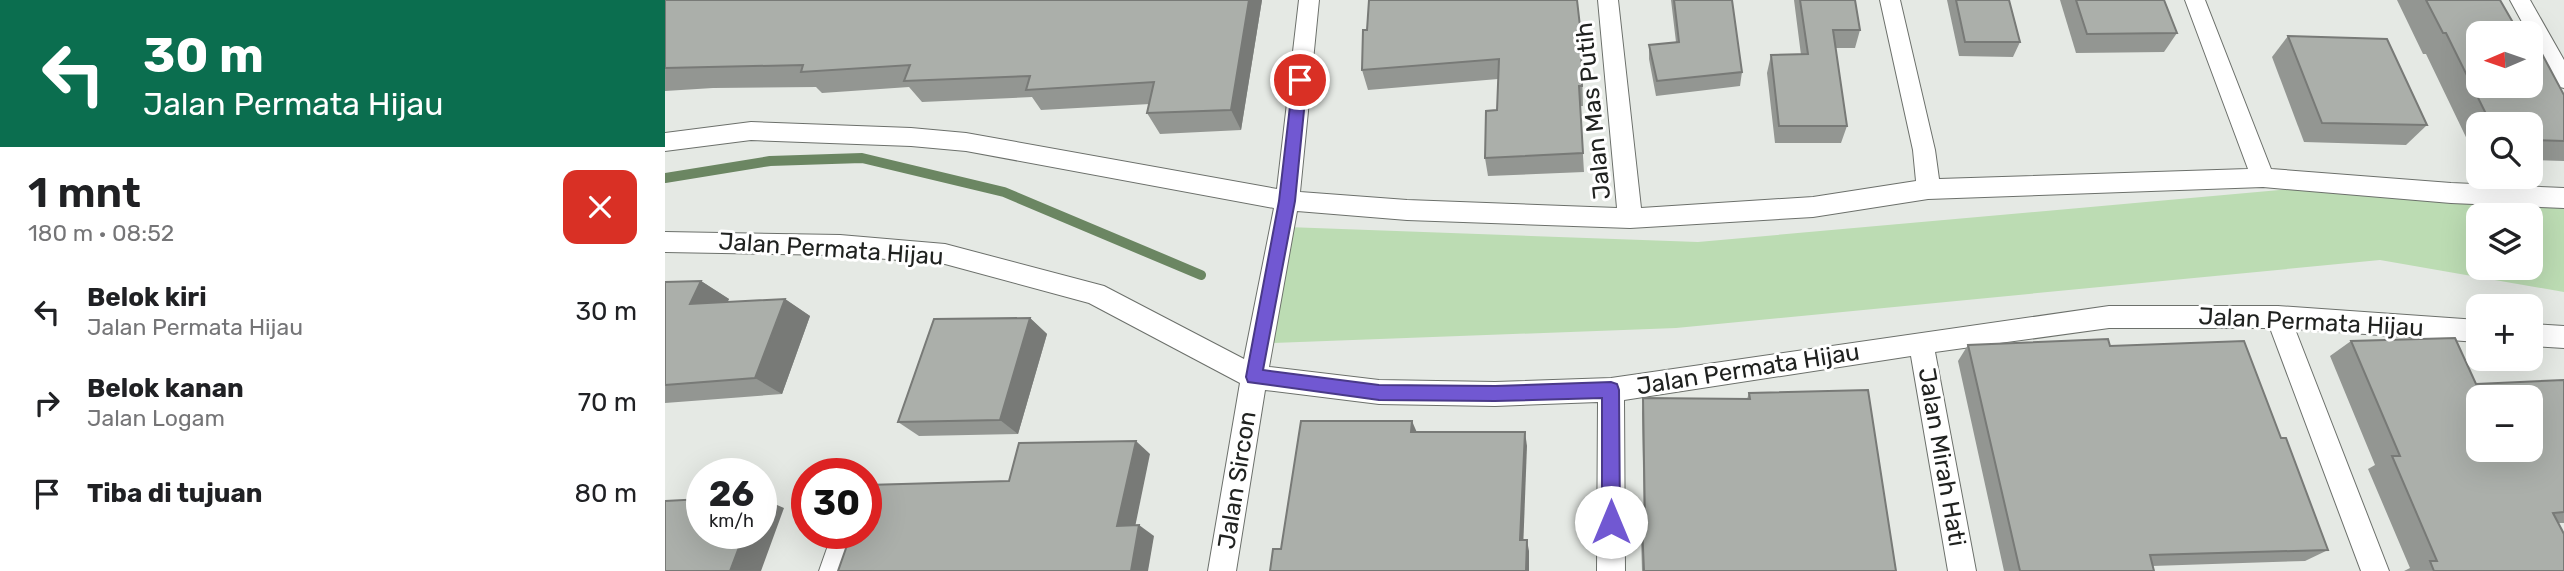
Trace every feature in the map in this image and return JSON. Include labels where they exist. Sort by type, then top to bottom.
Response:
[{"type":"street","name":"Jalan Sircon","points":[[1221,571],[1287,201],[1309,0]]},
{"type":"street","name":"Jalan Mas Putih","points":[[1608,0],[1630,218]]},
{"type":"street","points":[[1890,0],[1924,150],[1928,189]]},
{"type":"street","points":[[2196,0],[2263,178]]},
{"type":"street","points":[[2519,0],[2564,80]]},
{"type":"street","points":[[665,142],[751,131],[911,136],[966,142],[1287,201],[1407,210],[1630,218],[1801,208],[1928,189],[2263,178],[2451,193],[2564,198]]},
{"type":"street","name":"Jalan Permata Hijau","points":[[665,242],[840,245],[945,254],[1095,294],[1254,377],[1379,392],[1495,394],[1611,390],[2109,317],[2278,317],[2466,330]]},
{"type":"street","points":[[2278,317],[2375,571]]},
{"type":"street","points":[[2543,336],[2564,337]]},
{"type":"street","name":"Jalan Mirah Hati","points":[[1921,343],[1962,571]]},
{"type":"street","points":[[1611,390],[1611,571]]},
{"type":"street","points":[[833,571],[840,549]]},
{"type":"green space","points":[[2302,188],[2533,203],[2466,203],[2466,275],[2380,260],[1676,328],[1273,343],[1287,227],[1698,242]]},
{"type":"green space","points":[[2543,204],[2564,205],[2564,292],[2495,280],[2543,280]]},
{"type":"building","points":[[665,0],[1249,0],[1231,110],[1147,113],[1154,82],[1026,90],[1030,76],[904,81],[910,65],[801,72],[803,65],[665,68]]},
{"type":"building","points":[[1369,0],[1577,0],[1581,35],[1582,86],[1579,86],[1583,153],[1485,158],[1486,111],[1497,110],[1499,59],[1362,70],[1363,30],[1367,30]]},
{"type":"building","points":[[1674,0],[1732,0],[1742,72],[1657,81],[1649,45],[1679,42]]},
{"type":"building","points":[[1800,0],[1855,0],[1860,30],[1833,30],[1847,126],[1779,126],[1771,55],[1808,54]]},
{"type":"building","points":[[1956,0],[2009,0],[2020,42],[1965,42]]},
{"type":"building","points":[[2076,0],[2164,0],[2177,33],[2087,34]]},
{"type":"building","points":[[2426,0],[2500,0],[2512,21],[2466,21],[2466,73],[2446,33],[2443,33]]},
{"type":"building","points":[[2288,36],[2387,39],[2427,125],[2322,123]]},
{"type":"building","points":[[2543,56],[2564,95],[2564,141],[2543,140],[2543,112],[2485,112],[2478,98],[2543,98]]},
{"type":"building","points":[[701,281],[690,304],[785,299],[755,378],[665,385],[665,282]]},
{"type":"building","points":[[1030,318],[1000,420],[898,422],[934,319]]},
{"type":"building","points":[[2455,338],[2466,362],[2466,371],[2470,371],[2476,384],[2564,380],[2564,512],[2553,513],[2564,534],[2564,571],[2434,571],[2430,561],[2437,561],[2392,456],[2400,456],[2351,341]]},
{"type":"building","points":[[2108,339],[2110,346],[2244,341],[2281,438],[2286,438],[2328,550],[2150,555],[2154,571],[2020,571],[1968,345]]},
{"type":"building","points":[[1868,390],[1896,571],[1644,571],[1643,398],[1750,399],[1749,393]]},
{"type":"building","points":[[1301,421],[1412,421],[1411,432],[1525,432],[1520,540],[1527,540],[1526,571],[1270,571],[1273,549],[1281,549]]},
{"type":"building","points":[[1136,441],[1117,526],[1139,525],[1131,571],[838,571],[846,549],[882,549],[882,485],[1009,481],[1019,443]]},
{"type":"building","points":[[686,500],[686,549],[738,549],[730,571],[665,571],[665,501]]},
{"type":"waterway","points":[[665,178],[770,161],[862,158],[1004,192],[1201,275]]},
{"type":"route","points":[[1300,80],[1287,201],[1254,377],[1379,392],[1495,394],[1611,390],[1611,522]]}]
